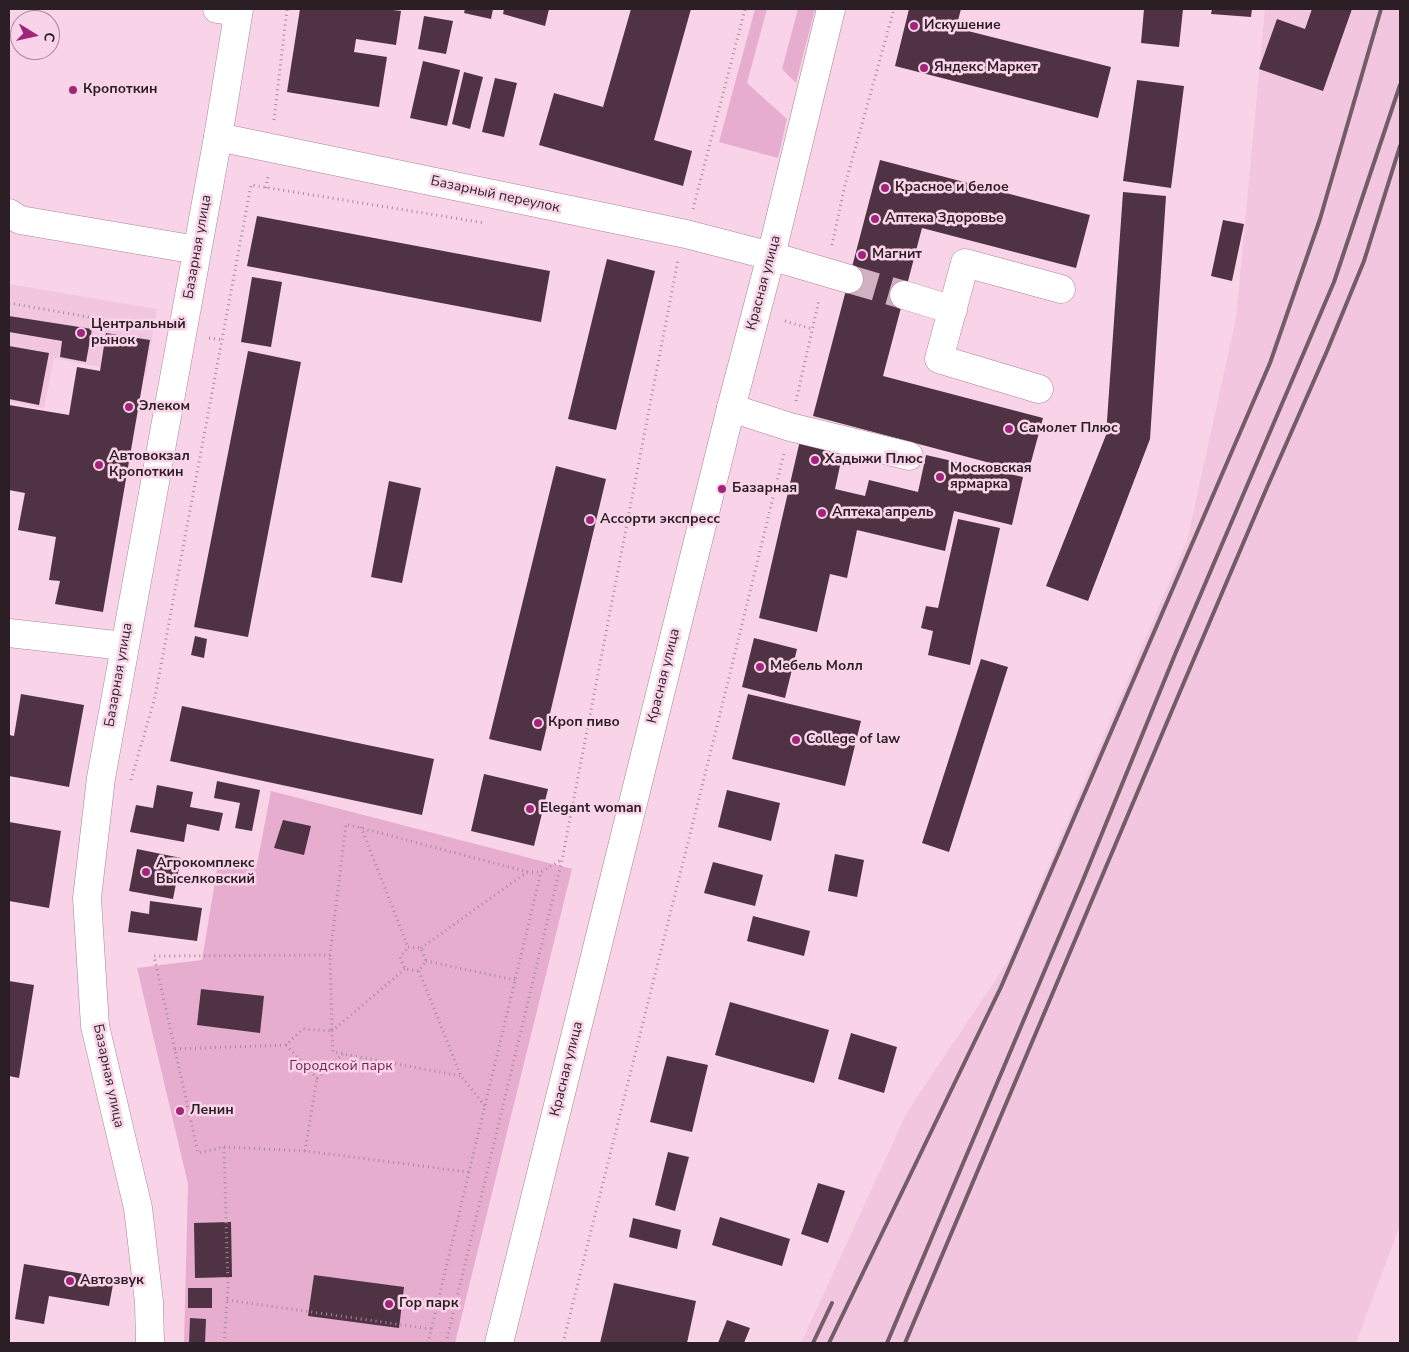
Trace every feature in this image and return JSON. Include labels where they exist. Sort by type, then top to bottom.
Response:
[{"type":"main road","name":"Красная улица","points":[[499,1343],[831,9]]},
{"type":"main road","name":"Базарная улица","points":[[150,1343],[149,1302],[138,1208],[95,1026],[87,898],[100,778],[218,137],[231,10]]},
{"type":"main road","name":"Базарный переулок","points":[[218,137],[686,234],[838,275]]},
{"type":"main road","points":[[9,212],[20,220],[197,250]]},
{"type":"main road","points":[[1039,389],[939,359],[964,263],[1061,289]]},
{"type":"main road","points":[[904,295],[953,310]]},
{"type":"main road","points":[[731,408],[790,427],[909,456]]},
{"type":"main road","points":[[9,633],[124,646]]},
{"type":"path","points":[[266,188],[287,9]]},
{"type":"path","points":[[446,1343],[562,860],[677,261],[686,234],[745,9]]},
{"type":"path","points":[[563,1343],[715,734],[812,329],[838,275],[845,185],[894,9]]},
{"type":"path","points":[[129,787],[155,697],[251,185],[490,224]]},
{"type":"path","points":[[677,261],[687,264]]},
{"type":"path","points":[[9,303],[182,334]]},
{"type":"path","points":[[785,321],[812,329]]},
{"type":"path","points":[[461,1076],[334,1052],[330,955],[346,824],[528,872],[541,872],[562,860]]},
{"type":"path","points":[[361,827],[408,947]]},
{"type":"path","points":[[408,947],[421,948],[528,872]]},
{"type":"path","points":[[428,1343],[541,872]]},
{"type":"path","points":[[405,969],[400,957],[408,947]]},
{"type":"path","points":[[421,948],[426,961]]},
{"type":"path","points":[[330,955],[154,956],[198,1153],[224,1147],[305,1151],[469,1172]]},
{"type":"path","points":[[426,961],[515,980]]},
{"type":"path","points":[[418,971],[426,961]]},
{"type":"path","points":[[175,1049],[286,1045],[303,1029],[332,1031],[405,969],[418,971]]},
{"type":"path","points":[[418,971],[461,1076],[485,1106]]},
{"type":"path","points":[[286,1045],[317,1078]]},
{"type":"path","points":[[305,1151],[317,1078],[343,1054]]},
{"type":"path","points":[[224,1147],[228,1288],[224,1343]]},
{"type":"path","points":[[227,1300],[431,1329]]},
{"type":"shaded area","points":[[1265,9],[1400,9],[1400,1225],[1356,1343],[801,1343],[907,1112],[1008,961],[1187,541],[1236,318]]},
{"type":"shaded area","name":"Центральный рынок","points":[[9,284],[157,309],[146,376],[54,358],[44,408],[9,402]]},
{"type":"green space","points":[[755,9],[767,9],[747,83],[787,119],[778,158],[719,142]]},
{"type":"green space","points":[[798,9],[815,9],[796,83],[782,69]]},
{"type":"green space","name":"Городской парк","points":[[271,791],[572,869],[455,1343],[184,1343],[188,1184],[137,968],[202,960],[219,857],[257,864]]},
{"type":"building","points":[[300,9],[385,9],[401,11],[396,45],[356,39],[354,52],[387,57],[379,107],[287,92]]},
{"type":"building","points":[[465,9],[493,9],[491,19],[464,13]]},
{"type":"building","points":[[504,9],[549,9],[545,26],[503,14]]},
{"type":"building","points":[[631,9],[691,9],[654,140],[692,151],[683,186],[539,145],[554,93],[603,107]]},
{"type":"building","points":[[909,9],[961,9],[956,28],[1111,67],[1098,118],[895,66]]},
{"type":"building","points":[[1144,9],[1183,9],[1179,47],[1141,43]]},
{"type":"building","points":[[1212,9],[1252,9],[1251,17],[1211,14]]},
{"type":"building","points":[[1312,9],[1352,9],[1323,91],[1259,69],[1277,19],[1305,29]]},
{"type":"building","points":[[424,16],[453,21],[446,54],[418,49]]},
{"type":"building","points":[[423,61],[460,70],[447,126],[410,118]]},
{"type":"building","points":[[464,72],[483,77],[470,129],[452,124]]},
{"type":"building","points":[[495,78],[517,83],[504,137],[482,132]]},
{"type":"building","points":[[1137,80],[1184,86],[1171,188],[1123,181]]},
{"type":"building","points":[[880,160],[1090,215],[1076,268],[922,228],[883,376],[1043,418],[1028,473],[813,416]]},
{"type":"building","points":[[1123,192],[1166,196],[1150,439],[1088,601],[1046,586],[1106,435]]},
{"type":"building","points":[[257,216],[550,271],[541,322],[247,266]]},
{"type":"building","points":[[1223,220],[1244,224],[1232,281],[1211,276]]},
{"type":"building","points":[[607,259],[655,271],[616,430],[568,419]]},
{"type":"building","points":[[252,277],[282,282],[271,347],[241,342]]},
{"type":"building","points":[[9,316],[92,329],[86,362],[60,357],[62,341],[9,332]]},
{"type":"building","points":[[106,333],[150,340],[103,612],[55,604],[60,581],[49,580],[56,537],[18,530],[25,493],[9,490],[9,405],[69,415],[77,367],[100,371]]},
{"type":"building","points":[[9,346],[49,353],[39,405],[9,399]]},
{"type":"building","points":[[248,351],[301,362],[248,637],[194,627]]},
{"type":"building","points":[[801,436],[844,447],[835,489],[865,496],[869,480],[918,492],[926,455],[1023,477],[1012,525],[954,511],[945,551],[857,530],[847,578],[830,574],[817,632],[759,618]]},
{"type":"building","points":[[556,466],[606,479],[541,751],[489,739]]},
{"type":"building","points":[[389,481],[421,488],[402,583],[371,577]]},
{"type":"building","points":[[958,519],[1000,528],[970,665],[928,655],[933,631],[921,628],[926,606],[938,608]]},
{"type":"building","points":[[195,636],[207,639],[204,658],[191,655]]},
{"type":"building","points":[[754,638],[797,649],[785,698],[742,687]]},
{"type":"building","points":[[981,659],[1008,667],[949,852],[922,843]]},
{"type":"building","points":[[21,694],[84,705],[69,787],[9,776],[9,735],[14,736]]},
{"type":"building","name":"College of law","points":[[748,694],[861,721],[845,786],[732,759]]},
{"type":"building","points":[[182,706],[434,759],[422,815],[170,761]]},
{"type":"building","points":[[484,774],[548,789],[534,846],[471,831]]},
{"type":"building","points":[[217,781],[260,790],[252,831],[235,828],[240,803],[214,798]]},
{"type":"building","points":[[157,785],[193,792],[190,807],[223,813],[219,831],[187,824],[184,842],[130,832],[136,805],[153,808]]},
{"type":"building","points":[[727,790],[780,803],[771,841],[718,827]]},
{"type":"building","points":[[283,820],[311,826],[304,855],[274,848]]},
{"type":"building","points":[[9,822],[61,831],[49,908],[9,901]]},
{"type":"building","points":[[137,849],[181,858],[173,899],[129,891]]},
{"type":"building","points":[[835,854],[864,860],[857,897],[828,891]]},
{"type":"building","points":[[713,862],[763,875],[755,906],[704,893]]},
{"type":"building","points":[[150,901],[202,908],[197,941],[128,932],[131,911],[149,914]]},
{"type":"building","points":[[753,916],[810,931],[804,956],[747,941]]},
{"type":"building","points":[[9,981],[34,985],[19,1078],[9,1076]]},
{"type":"building","points":[[201,989],[264,996],[260,1033],[197,1025]]},
{"type":"building","points":[[730,1002],[829,1030],[814,1083],[715,1055]]},
{"type":"building","points":[[851,1033],[897,1047],[884,1093],[838,1079]]},
{"type":"building","points":[[667,1056],[708,1065],[692,1132],[650,1122]]},
{"type":"building","points":[[668,1152],[689,1157],[675,1211],[655,1205]]},
{"type":"building","points":[[818,1183],[845,1191],[828,1243],[801,1234]]},
{"type":"building","points":[[720,1217],[790,1239],[782,1266],[712,1245]]},
{"type":"building","points":[[633,1218],[681,1230],[677,1249],[629,1237]]},
{"type":"building","points":[[231,1222],[232,1277],[195,1278],[194,1223]]},
{"type":"building","points":[[24,1264],[114,1279],[109,1306],[49,1296],[44,1324],[15,1319]]},
{"type":"building","points":[[314,1275],[404,1287],[399,1328],[308,1316]]},
{"type":"building","points":[[614,1283],[696,1301],[687,1343],[600,1343]]},
{"type":"building","points":[[188,1288],[212,1288],[212,1308],[188,1308]]},
{"type":"building","points":[[190,1318],[206,1319],[205,1343],[189,1343]]},
{"type":"building","points":[[727,1320],[750,1328],[744,1343],[718,1343]]},
{"type":"tunnel","points":[[849,279],[904,295]]},
{"type":"railway","points":[[829,1343],[1001,987],[1270,363],[1320,219],[1381,9]]},
{"type":"railway","points":[[887,1343],[1083,880],[1176,652],[1334,282],[1400,85]]},
{"type":"railway","points":[[905,1343],[1176,701],[1327,351],[1364,261],[1400,146]]},
{"type":"railway","points":[[813,1343],[832,1303]]},
{"type":"place","name":"Искушение","points":[[914,26]]},
{"type":"place","name":"Яндекс Маркет","points":[[924,68]]},
{"type":"place","name":"Кропоткин","points":[[73,90]]},
{"type":"place","name":"Красное и белое","points":[[885,188]]},
{"type":"place","name":"Аптека Здоровье","points":[[875,219]]},
{"type":"place","name":"Магнит","points":[[862,255]]},
{"type":"place","name":"Центральный рынок","points":[[81,333]]},
{"type":"place","name":"Элеком","points":[[129,407]]},
{"type":"place","name":"Самолет Плюс","points":[[1009,429]]},
{"type":"place","name":"Хадыжи Плюс","points":[[815,460]]},
{"type":"place","name":"Автовокзал Кропоткин","points":[[99,465]]},
{"type":"place","name":"Московская ярмарка","points":[[940,477]]},
{"type":"place","name":"Базарная","points":[[722,489]]},
{"type":"place","name":"Аптека апрель","points":[[822,513]]},
{"type":"place","name":"Ассорти экспресс","points":[[590,520]]},
{"type":"place","name":"Мебель Молл","points":[[760,667]]},
{"type":"place","name":"Кроп пиво","points":[[538,723]]},
{"type":"place","name":"College of law","points":[[796,740]]},
{"type":"place","name":"Elegant woman","points":[[530,809]]},
{"type":"place","name":"Агрокомплекс Выселковский","points":[[146,872]]},
{"type":"place","name":"Ленин","points":[[180,1111]]},
{"type":"place","name":"Автозвук","points":[[70,1281]]},
{"type":"place","name":"Гор парк","points":[[389,1304]]}]
